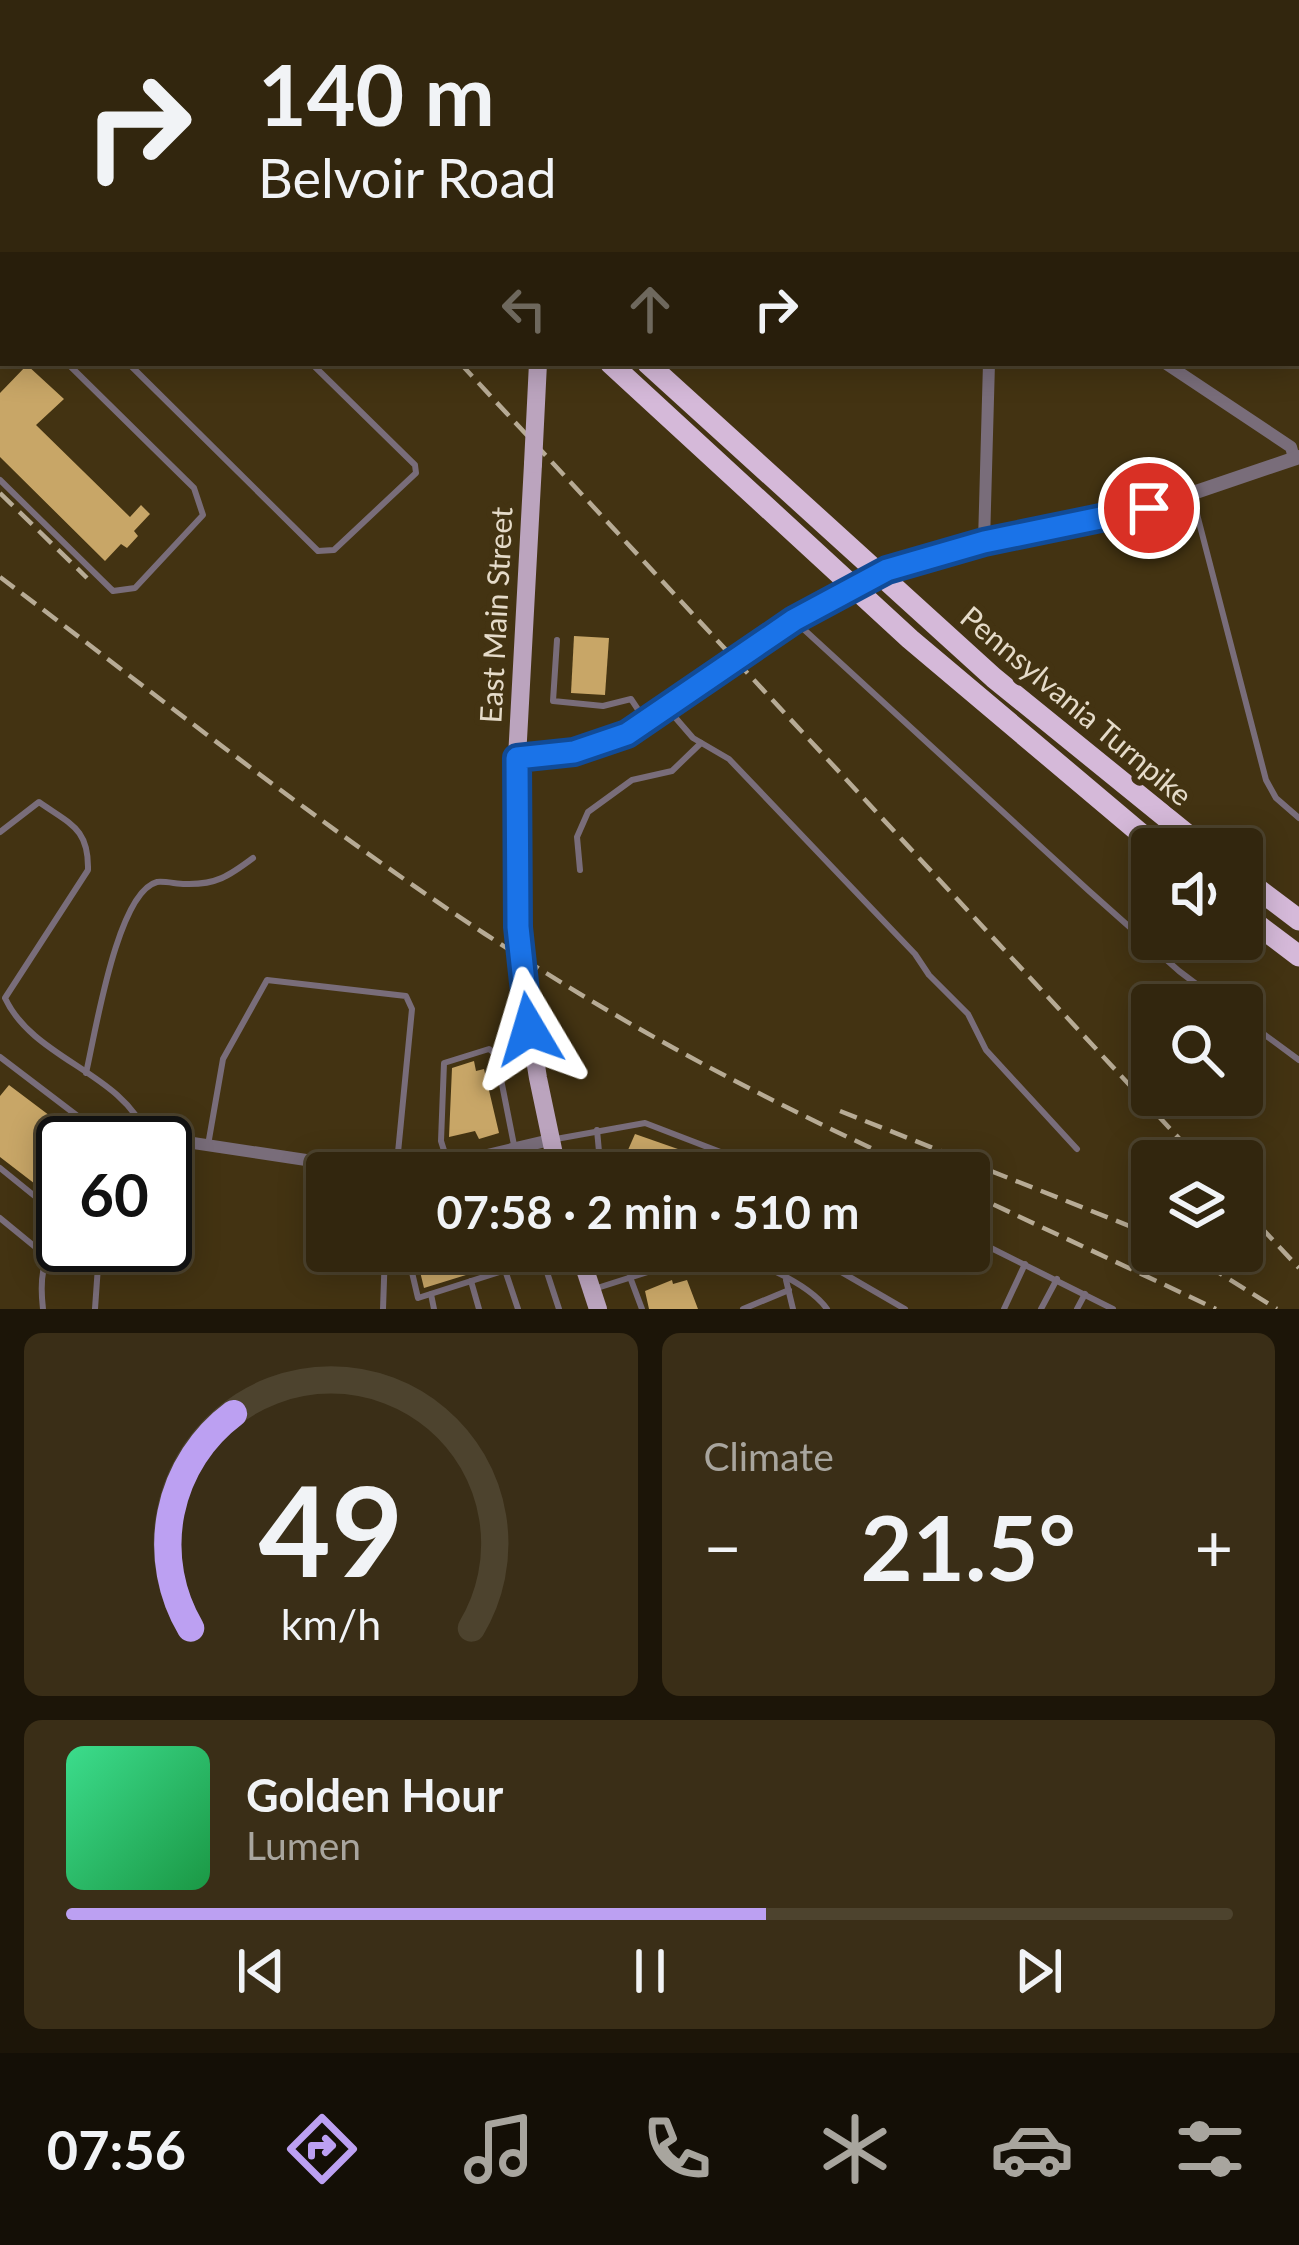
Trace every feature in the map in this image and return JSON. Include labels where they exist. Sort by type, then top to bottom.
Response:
[{"type":"highway","name":"Pennsylvania Turnpike","points":[[613,366],[910,639],[1134,828]]},
{"type":"highway","name":"Pennsylvania Turnpike","points":[[650,366],[994,678],[1179,828]]},
{"type":"highway","points":[[1263,893],[1299,920]]},
{"type":"highway","points":[[1263,929],[1299,956]]},
{"type":"main road","name":"East Main Street","points":[[538,366],[517,758],[518,927],[523,985],[553,1152]]},
{"type":"street","points":[[984,542],[989,366]]},
{"type":"street","points":[[517,758],[596,747],[646,722],[794,620],[908,562],[984,542],[1114,518],[1297,458],[1291,447],[1170,366]]},
{"type":"street","points":[[502,1152],[550,1140]]},
{"type":"street","points":[[192,1143],[306,1160]]},
{"type":"lane","points":[[0,480],[113,591],[135,588],[203,515],[194,488],[70,366]]},
{"type":"lane","points":[[131,366],[318,551],[334,550],[416,473],[415,465],[314,366]]},
{"type":"lane","points":[[1192,495],[1266,780],[1276,798],[1299,818]]},
{"type":"lane","points":[[794,620],[1196,984]]},
{"type":"lane","points":[[557,640],[553,700],[603,706],[632,700],[646,722]]},
{"type":"lane","points":[[667,708],[701,743],[729,759],[915,954],[968,1015],[986,1050],[1077,1149]]},
{"type":"lane","points":[[580,870],[577,837],[589,812],[632,779],[673,771],[701,743]]},
{"type":"lane","points":[[0,832],[39,802],[83,833],[88,870],[5,998],[29,1031],[138,1116]]},
{"type":"lane","points":[[86,1073],[126,917],[142,891],[157,882],[207,885],[222,881],[253,858]]},
{"type":"lane","points":[[208,1145],[223,1059],[267,980],[406,995],[412,1010],[396,1152]]},
{"type":"lane","points":[[1263,1033],[1299,1060]]},
{"type":"lane","points":[[444,1152],[440,1141],[444,1063],[489,1049],[496,1054],[515,1149]]},
{"type":"lane","points":[[0,1057],[78,1116]]},
{"type":"lane","points":[[550,1140],[645,1123],[722,1152]]},
{"type":"lane","points":[[597,1130],[599,1152]]},
{"type":"lane","points":[[0,1168],[36,1197]]},
{"type":"lane","points":[[0,1218],[36,1248]]},
{"type":"lane","points":[[990,1247],[1113,1309]]},
{"type":"lane","points":[[1004,1309],[1025,1264]]},
{"type":"lane","points":[[40,1272],[43,1309]]},
{"type":"lane","points":[[95,1309],[98,1272]]},
{"type":"lane","points":[[383,1309],[385,1272]]},
{"type":"lane","points":[[412,1272],[418,1298],[499,1272]]},
{"type":"lane","points":[[506,1272],[518,1309]]},
{"type":"lane","points":[[547,1272],[559,1309]]},
{"type":"lane","points":[[594,1300],[644,1272]]},
{"type":"lane","points":[[772,1272],[820,1299],[827,1309]]},
{"type":"lane","points":[[840,1272],[905,1309]]},
{"type":"lane","points":[[630,1276],[642,1309]]},
{"type":"lane","points":[[1041,1309],[1057,1279]]},
{"type":"lane","points":[[786,1280],[793,1309]]},
{"type":"lane","points":[[471,1281],[479,1309]]},
{"type":"lane","points":[[743,1309],[789,1290]]},
{"type":"lane","points":[[430,1294],[434,1309]]},
{"type":"lane","points":[[1077,1309],[1085,1294]]},
{"type":"building","points":[[28,366],[64,399],[36,425],[130,517],[141,505],[150,514],[134,531],[138,536],[127,548],[121,544],[105,561],[0,457],[0,393]]},
{"type":"building","points":[[574,636],[609,638],[605,695],[571,693]]},
{"type":"building","points":[[474,1061],[476,1071],[484,1069],[499,1133],[479,1139],[475,1131],[449,1137],[452,1068]]},
{"type":"building","points":[[9,1085],[50,1116],[36,1116],[36,1185],[0,1157],[0,1096]]},
{"type":"building","points":[[635,1134],[686,1152],[627,1152]]},
{"type":"building","points":[[420,1272],[465,1272],[466,1275],[424,1288]]},
{"type":"building","points":[[672,1280],[673,1284],[687,1280],[698,1309],[649,1309],[645,1291]]},
{"type":"railway","points":[[463,366],[1181,1140]]},
{"type":"railway","points":[[0,493],[87,578]]},
{"type":"railway","points":[[0,577],[268,781],[475,927],[685,1054],[881,1152]]},
{"type":"railway","points":[[840,1111],[1131,1227]]},
{"type":"railway","points":[[990,1203],[1216,1309]]},
{"type":"railway","points":[[1263,1229],[1299,1268]]},
{"type":"railway","points":[[1218,1272],[1277,1309]]},
{"type":"route","points":[[529,1029],[518,927],[517,758],[612,742],[794,620],[887,570],[984,542],[1149,508]]}]
